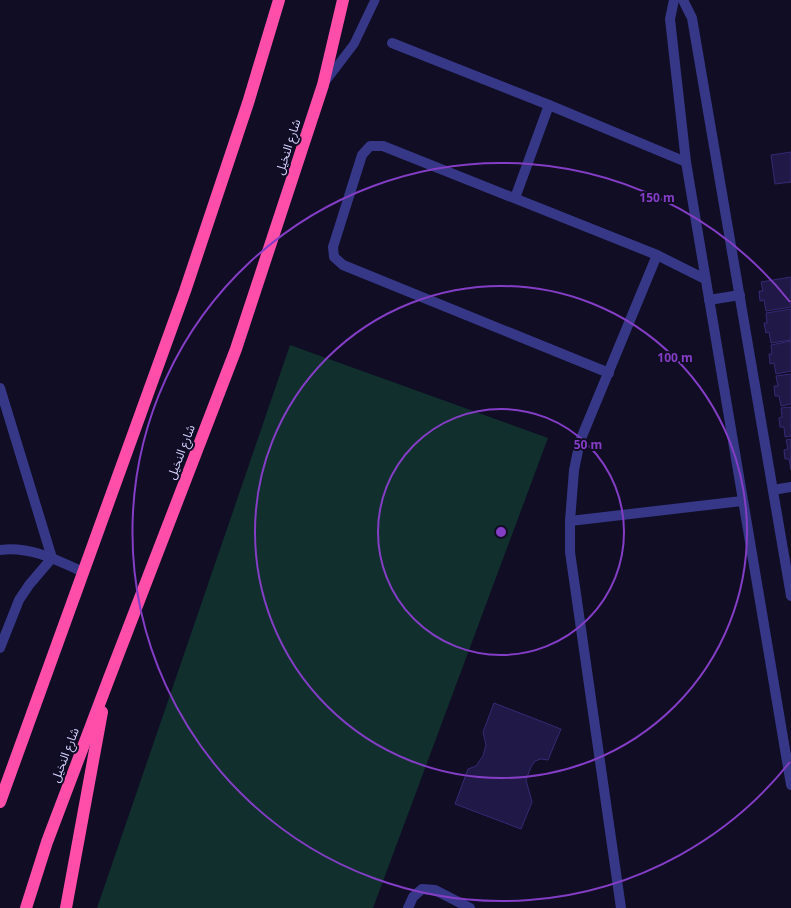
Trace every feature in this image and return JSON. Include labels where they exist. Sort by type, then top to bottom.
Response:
[{"type":"highway","points":[[0,802],[185,291],[248,103],[279,0]]},
{"type":"highway","name":"شارع النخيل","points":[[26,908],[47,842],[236,350],[323,85],[343,0]]},
{"type":"highway","points":[[66,908],[108,681]]},
{"type":"street","points":[[674,0],[670,19],[686,162],[791,785]]},
{"type":"street","points":[[683,0],[692,18],[791,596]]},
{"type":"street","points":[[392,43],[549,105],[686,162]]},
{"type":"street","points":[[515,198],[549,105]]},
{"type":"street","points":[[609,373],[343,265],[334,257],[333,247],[362,155],[370,146],[383,146],[515,198],[657,255],[705,279]]},
{"type":"street","points":[[621,908],[570,552],[570,521],[574,470],[580,441],[657,255]]},
{"type":"street","points":[[709,300],[740,295]]},
{"type":"street","points":[[0,388],[52,558]]},
{"type":"street","points":[[773,490],[791,487]]},
{"type":"street","points":[[570,521],[742,501]]},
{"type":"street","points":[[0,550],[9,549],[28,551],[52,558],[83,572]]},
{"type":"street","points":[[0,648],[20,600],[29,585],[52,558]]},
{"type":"street","points":[[408,908],[412,897],[422,889],[435,890],[470,908]]},
{"type":"lane","points":[[323,85],[354,44],[375,0]]},
{"type":"green space","points":[[290,345],[548,438],[373,908],[97,908]]},
{"type":"building","points":[[791,152],[791,182],[775,184],[771,155]]},
{"type":"building","points":[[791,277],[791,307],[766,311],[764,300],[760,301],[759,291],[763,291],[761,282]]},
{"type":"building","points":[[791,309],[791,340],[771,343],[769,332],[766,333],[764,323],[767,323],[766,313]]},
{"type":"building","points":[[791,341],[791,371],[776,374],[774,363],[770,364],[769,354],[772,354],[771,345]]},
{"type":"building","points":[[791,374],[791,404],[781,406],[779,396],[775,396],[774,386],[778,386],[776,376]]},
{"type":"building","points":[[791,407],[791,436],[785,437],[784,427],[780,427],[779,418],[782,417],[781,408]]},
{"type":"building","points":[[791,439],[791,470],[789,459],[785,459],[784,450],[788,449],[786,440]]},
{"type":"building","points":[[494,703],[561,729],[548,760],[541,759],[535,761],[531,767],[526,780],[532,802],[521,829],[455,804],[468,769],[476,766],[483,756],[486,745],[483,732]]}]
